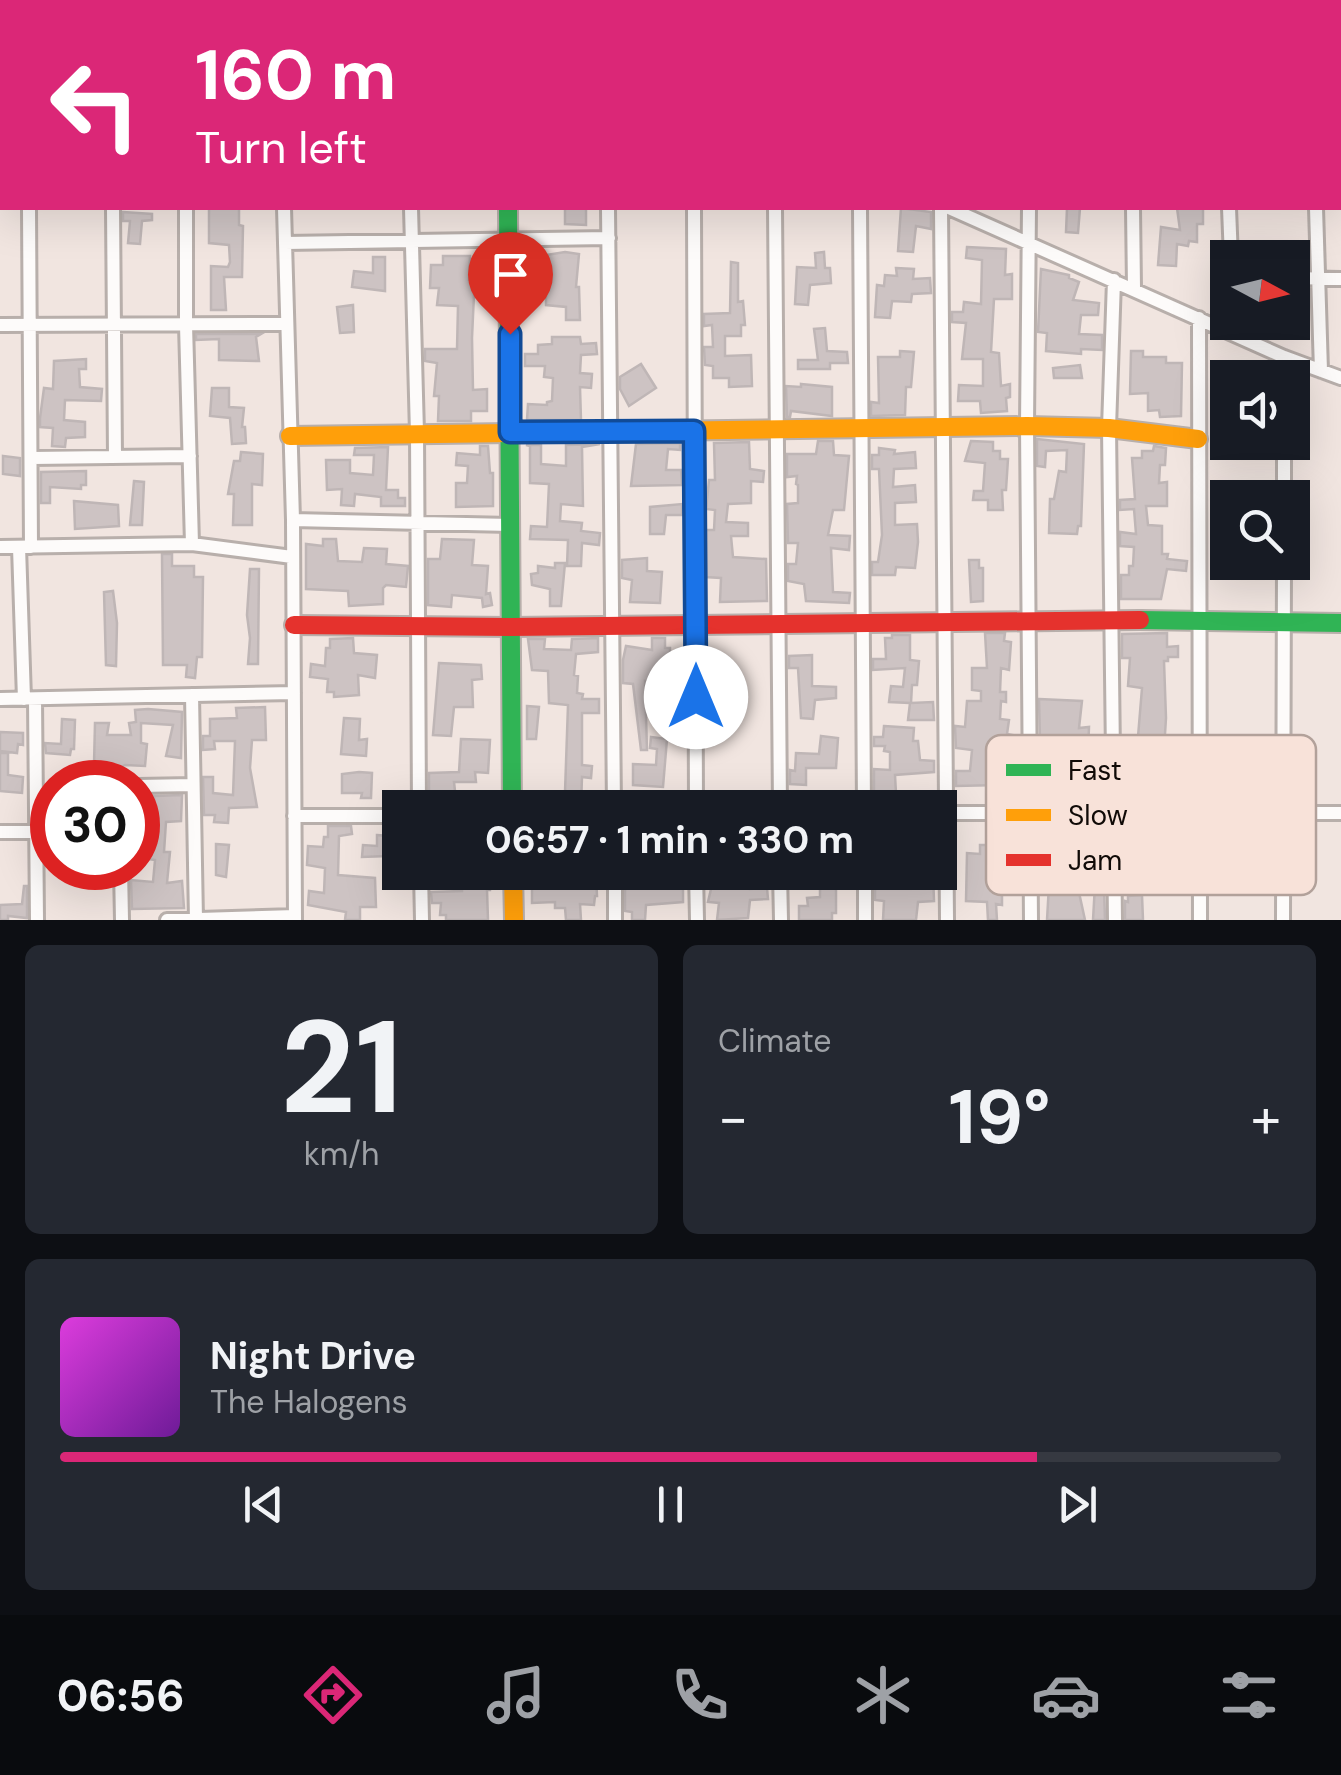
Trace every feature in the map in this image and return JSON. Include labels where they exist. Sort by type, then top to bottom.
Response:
[{"type":"street","points":[[29,210],[32,458],[25,547],[34,760]]},
{"type":"street","points":[[113,210],[114,457]]},
{"type":"street","points":[[186,210],[192,544]]},
{"type":"street","points":[[167,920],[295,918],[294,626],[284,210]]},
{"type":"street","points":[[411,210],[420,790]]},
{"type":"street","points":[[508,210],[512,790]]},
{"type":"street","points":[[608,210],[614,790]]},
{"type":"street","points":[[694,210],[696,790]]},
{"type":"street","points":[[775,210],[780,790]]},
{"type":"street","points":[[860,210],[864,790]]},
{"type":"street","points":[[941,210],[946,621],[943,790]]},
{"type":"street","points":[[954,210],[1210,321]]},
{"type":"street","points":[[1029,210],[1031,735]]},
{"type":"street","points":[[1133,210],[1134,288]]},
{"type":"street","points":[[1230,210],[1231,240]]},
{"type":"street","points":[[1316,210],[1321,371]]},
{"type":"street","points":[[284,243],[608,238]]},
{"type":"street","points":[[1310,278],[1341,279]]},
{"type":"street","points":[[1113,735],[1109,428],[1114,280]]},
{"type":"street","points":[[1199,318],[1200,735]]},
{"type":"street","points":[[0,325],[287,324]]},
{"type":"street","points":[[1255,340],[1341,378]]},
{"type":"street","points":[[290,436],[1027,426],[1109,428],[1198,439]]},
{"type":"street","points":[[32,458],[190,456]]},
{"type":"street","points":[[292,520],[510,524]]},
{"type":"street","points":[[0,548],[192,544],[292,557]]},
{"type":"street","points":[[1283,735],[1284,580]]},
{"type":"street","points":[[294,626],[779,625],[1111,618],[1341,623]]},
{"type":"street","points":[[0,699],[294,693]]},
{"type":"street","points":[[192,696],[196,920]]},
{"type":"street","points":[[160,786],[193,785]]},
{"type":"street","points":[[957,813],[986,813]]},
{"type":"street","points":[[294,816],[382,816]]},
{"type":"street","points":[[0,832],[30,832]]},
{"type":"street","points":[[37,890],[37,920]]},
{"type":"street","points":[[121,890],[122,920]]},
{"type":"street","points":[[421,890],[422,920]]},
{"type":"street","points":[[513,890],[514,920]]},
{"type":"street","points":[[614,890],[614,920]]},
{"type":"street","points":[[696,890],[696,920]]},
{"type":"street","points":[[780,890],[781,920]]},
{"type":"street","points":[[864,890],[865,920]]},
{"type":"street","points":[[945,890],[946,920]]},
{"type":"street","points":[[1115,895],[1115,920]]},
{"type":"street","points":[[1200,895],[1200,920]]},
{"type":"street","points":[[1283,895],[1283,920]]},
{"type":"building","points":[[209,210],[239,210],[239,225],[243,226],[242,277],[224,277],[226,310],[211,310],[211,266],[228,267],[229,245],[209,243]]},
{"type":"building","points":[[565,210],[586,210],[586,225],[565,224]]},
{"type":"building","points":[[901,210],[931,212],[931,229],[916,226],[913,252],[898,251]]},
{"type":"building","points":[[1067,210],[1080,210],[1078,233],[1066,232]]},
{"type":"building","points":[[1177,210],[1203,210],[1203,224],[1197,224],[1197,242],[1189,241],[1188,246],[1177,244],[1176,266],[1158,265],[1161,227],[1180,230]]},
{"type":"building","points":[[123,212],[152,214],[152,220],[142,221],[140,244],[128,243],[130,221],[123,221]]},
{"type":"building","points":[[967,247],[1006,249],[1005,275],[1012,274],[1012,299],[994,299],[991,352],[999,353],[1001,386],[1010,384],[1007,411],[981,413],[980,401],[958,401],[959,385],[983,386],[983,359],[962,359],[966,323],[952,322],[952,312],[963,312],[964,302],[981,304],[982,260],[966,258]]},
{"type":"building","points":[[824,252],[831,283],[810,285],[808,305],[795,304],[797,267],[816,268],[815,253]]},
{"type":"building","points":[[579,254],[576,287],[580,320],[566,320],[566,307],[546,305],[546,255]]},
{"type":"building","points":[[443,256],[470,256],[469,280],[488,282],[486,295],[474,294],[472,338],[473,390],[487,389],[487,411],[471,411],[471,421],[438,421],[439,396],[434,396],[437,363],[425,361],[425,349],[457,349],[458,306],[437,305],[439,288],[430,288],[431,265],[443,265]]},
{"type":"building","points":[[373,257],[385,257],[385,291],[352,287],[354,271],[373,273]]},
{"type":"building","points":[[731,262],[738,263],[738,302],[743,301],[745,325],[741,325],[741,336],[725,336],[725,356],[751,355],[752,386],[729,387],[729,378],[713,378],[713,366],[705,365],[704,347],[713,347],[712,325],[704,326],[704,314],[730,313]]},
{"type":"building","points":[[896,268],[914,269],[913,279],[930,278],[931,293],[912,294],[911,302],[892,301],[890,318],[875,317],[877,285],[884,286],[885,275],[897,276]]},
{"type":"building","points":[[1041,269],[1069,275],[1079,282],[1073,300],[1099,303],[1098,315],[1081,315],[1079,334],[1102,335],[1102,350],[1081,349],[1081,354],[1046,351],[1047,333],[1038,332]]},
{"type":"building","points":[[353,305],[354,332],[340,333],[337,307]]},
{"type":"building","points":[[825,328],[827,351],[847,352],[848,363],[830,363],[830,369],[798,369],[798,360],[818,360],[814,329]]},
{"type":"building","points":[[196,334],[261,334],[256,337],[259,361],[219,360],[219,339],[196,340]]},
{"type":"building","points":[[552,337],[580,337],[581,344],[596,343],[597,354],[581,355],[580,373],[592,374],[591,388],[580,387],[581,420],[527,420],[528,404],[547,405],[552,401],[553,378],[544,377],[545,366],[525,366],[525,354],[538,354],[538,345],[552,344]]},
{"type":"building","points":[[900,351],[914,352],[905,415],[871,416],[871,402],[879,403],[878,357],[900,357]]},
{"type":"building","points":[[1131,351],[1143,351],[1143,357],[1166,357],[1166,363],[1182,363],[1181,416],[1160,417],[1159,410],[1148,411],[1148,393],[1130,394]]},
{"type":"building","points":[[86,359],[86,369],[79,369],[80,387],[102,389],[101,401],[65,400],[64,420],[85,422],[85,437],[66,438],[65,447],[52,446],[53,428],[40,427],[40,418],[44,388],[53,389],[54,361]]},
{"type":"building","points":[[641,364],[656,388],[629,406],[620,389],[620,377]]},
{"type":"building","points":[[1080,365],[1082,378],[1054,378],[1053,368]]},
{"type":"building","points":[[786,386],[832,387],[832,416],[791,411],[787,417]]},
{"type":"building","points":[[212,388],[229,388],[229,407],[244,408],[242,427],[246,443],[232,444],[230,418],[210,416]]},
{"type":"building","points":[[1037,439],[1084,444],[1081,526],[1077,534],[1049,533],[1050,499],[1054,499],[1059,471],[1066,472],[1067,450],[1046,451],[1045,467],[1037,466]]},
{"type":"building","points":[[818,441],[833,441],[834,455],[849,456],[844,510],[833,510],[828,535],[850,536],[849,550],[831,548],[833,592],[850,593],[849,603],[806,601],[804,584],[788,581],[788,564],[796,564],[798,543],[788,543],[787,504],[798,503],[798,485],[797,476],[787,477],[787,454],[816,454]]},
{"type":"building","points":[[971,441],[993,442],[993,451],[1000,451],[1000,459],[1008,459],[1003,510],[988,510],[988,500],[973,500],[974,491],[983,491],[985,463],[965,461]]},
{"type":"building","points":[[749,442],[750,469],[764,471],[763,482],[751,481],[751,503],[728,504],[726,522],[748,523],[748,536],[731,536],[733,557],[766,559],[767,601],[720,602],[721,578],[705,577],[706,530],[714,530],[715,510],[706,509],[709,480],[715,480],[714,443]]},
{"type":"building","points":[[680,443],[680,450],[668,449],[666,470],[681,470],[682,485],[631,486],[636,444]]},
{"type":"building","points":[[600,444],[582,447],[583,506],[561,504],[560,521],[582,523],[581,531],[600,533],[599,545],[582,543],[581,566],[567,566],[568,540],[530,539],[531,526],[547,527],[549,484],[530,483],[530,446],[526,445],[541,445],[541,464],[566,466],[566,445]]},
{"type":"building","points":[[480,446],[488,446],[493,506],[456,507],[456,483],[467,483],[468,466],[456,465],[457,453],[480,455]]},
{"type":"building","points":[[1154,446],[1166,448],[1159,483],[1167,482],[1167,506],[1146,506],[1148,525],[1162,526],[1162,554],[1168,554],[1167,559],[1187,561],[1186,571],[1167,569],[1161,599],[1121,599],[1121,575],[1129,575],[1134,547],[1120,546],[1120,532],[1136,534],[1134,509],[1120,510],[1120,500],[1135,499],[1132,458],[1142,458],[1142,451],[1153,451]]},
{"type":"building","points":[[388,447],[386,490],[398,490],[398,498],[405,498],[405,506],[381,506],[381,497],[355,494],[354,506],[341,505],[342,489],[327,490],[326,460],[350,460],[350,473],[373,475],[374,455],[354,455],[355,448]]},
{"type":"building","points":[[879,448],[895,450],[894,454],[915,452],[916,468],[894,469],[893,487],[915,485],[916,502],[895,503],[895,525],[917,524],[915,568],[896,567],[895,575],[872,575],[872,562],[878,562],[882,535],[879,469],[872,469],[872,455],[879,455]]},
{"type":"building","points":[[241,452],[263,454],[262,485],[252,484],[252,525],[233,525],[234,494],[228,494],[234,461],[240,461]]},
{"type":"building","points":[[3,456],[20,458],[20,476],[3,474]]},
{"type":"building","points":[[86,471],[86,485],[81,485],[81,489],[50,487],[50,503],[41,503],[41,472]]},
{"type":"building","points":[[134,481],[144,482],[142,525],[130,525]]},
{"type":"building","points":[[74,501],[118,505],[119,526],[75,529]]},
{"type":"building","points":[[682,504],[682,515],[666,515],[664,534],[650,534],[650,507]]},
{"type":"building","points":[[323,539],[336,539],[338,561],[362,562],[364,548],[387,549],[386,564],[408,566],[406,587],[386,585],[383,604],[349,606],[348,591],[306,589],[306,544],[323,546]]},
{"type":"building","points":[[442,539],[474,540],[472,565],[488,566],[486,594],[490,593],[492,605],[483,607],[482,598],[452,595],[451,607],[428,605],[428,559],[440,559]]},
{"type":"building","points":[[162,554],[172,554],[172,566],[194,566],[194,577],[203,577],[202,657],[197,657],[195,678],[186,677],[187,665],[163,665]]},
{"type":"building","points":[[647,558],[647,571],[662,572],[660,603],[630,602],[632,580],[622,578],[622,560]]},
{"type":"building","points":[[969,560],[979,560],[979,568],[983,568],[983,601],[971,602]]},
{"type":"building","points":[[555,563],[565,563],[561,606],[550,606],[550,589],[532,585],[531,574],[538,573],[538,566],[555,568]]},
{"type":"building","points":[[250,569],[259,569],[258,664],[248,664]]},
{"type":"building","points":[[113,591],[116,666],[106,665],[104,592]]},
{"type":"building","points":[[985,633],[1005,633],[1004,641],[1011,642],[1009,670],[1001,668],[1000,692],[1006,692],[1006,702],[1001,701],[1000,719],[1009,720],[1007,734],[1012,735],[986,735],[986,785],[956,786],[956,771],[970,771],[972,750],[956,748],[955,726],[965,727],[967,701],[981,701],[981,691],[972,690],[972,668],[987,668]]},
{"type":"building","points":[[1167,633],[1167,647],[1178,646],[1178,657],[1164,661],[1165,735],[1138,735],[1142,688],[1128,686],[1130,658],[1122,658],[1122,634]]},
{"type":"building","points":[[910,635],[910,660],[919,661],[911,703],[933,702],[934,720],[908,720],[910,703],[889,702],[891,686],[903,687],[905,668],[873,670],[873,659],[886,659],[885,638]]},
{"type":"building","points":[[353,638],[354,653],[377,655],[375,678],[358,675],[359,695],[334,697],[334,692],[327,692],[328,679],[310,677],[311,664],[325,666],[330,639]]},
{"type":"building","points":[[598,638],[598,652],[576,654],[577,693],[583,694],[582,699],[599,699],[599,713],[582,713],[582,765],[592,766],[591,778],[582,777],[582,790],[565,790],[568,705],[549,703],[548,671],[532,670],[528,639],[545,639],[544,649],[571,650],[572,639]]},
{"type":"building","points":[[652,638],[665,638],[670,656],[684,657],[683,678],[666,678],[666,683],[645,681],[647,750],[641,750],[633,684],[623,683],[623,660],[626,646],[652,650]]},
{"type":"building","points":[[812,655],[812,686],[836,687],[836,698],[815,700],[813,719],[801,718],[798,668],[789,668],[789,656]]},
{"type":"building","points":[[439,663],[481,665],[482,679],[472,680],[473,707],[454,707],[451,736],[433,735]]},
{"type":"building","points":[[1039,699],[1082,701],[1079,728],[1089,727],[1089,735],[1040,735]]},
{"type":"building","points":[[527,706],[539,707],[536,739],[527,739]]},
{"type":"building","points":[[265,707],[266,740],[252,740],[250,768],[257,807],[229,808],[228,823],[214,822],[215,815],[204,815],[203,777],[213,777],[213,793],[233,795],[235,741],[214,741],[215,749],[203,750],[203,736],[210,736],[210,719],[237,718],[236,708]]},
{"type":"building","points":[[135,710],[182,712],[181,758],[166,756],[173,725],[141,723],[141,743],[147,744],[146,760],[94,760],[95,723],[109,723],[107,735],[131,735],[129,723],[136,722]]},
{"type":"building","points":[[344,718],[360,719],[359,740],[367,739],[366,756],[341,754]]},
{"type":"building","points":[[62,719],[75,720],[74,749],[70,755],[46,753],[45,743],[61,744]]},
{"type":"building","points":[[884,726],[914,728],[913,741],[918,741],[920,760],[934,761],[934,772],[895,775],[896,790],[874,790],[874,769],[890,770],[890,752],[884,751],[885,746],[874,746],[874,737],[883,737]]},
{"type":"building","points":[[0,732],[23,733],[23,745],[18,744],[17,753],[0,751]]},
{"type":"building","points":[[821,736],[838,738],[836,768],[806,768],[806,785],[790,784],[796,753],[819,754]]},
{"type":"building","points":[[651,737],[667,739],[663,787],[633,785],[633,764],[656,765],[657,749],[650,748]]},
{"type":"building","points":[[461,739],[490,740],[488,773],[475,772],[476,782],[454,782],[455,790],[429,790],[429,773],[459,772]]},
{"type":"building","points":[[0,753],[8,753],[8,775],[23,777],[22,793],[0,791]]},
{"type":"building","points":[[372,773],[371,798],[361,798],[362,793],[342,793],[342,774]]},
{"type":"building","points":[[182,795],[181,821],[166,822],[164,852],[170,852],[167,883],[182,881],[184,908],[132,909],[131,890],[160,890],[160,796]]},
{"type":"building","points":[[328,826],[351,826],[352,834],[339,836],[338,875],[375,878],[376,907],[360,907],[360,920],[345,920],[346,912],[308,905],[309,891],[324,893],[325,868],[307,865],[308,846],[323,847]]},
{"type":"building","points":[[377,835],[382,835],[382,856],[362,857],[363,845],[377,846]]},
{"type":"building","points":[[216,844],[229,845],[226,877],[216,875]]},
{"type":"building","points":[[980,845],[986,845],[986,895],[1002,895],[1002,905],[996,904],[997,920],[988,920],[987,902],[966,901],[967,853],[980,854]]},
{"type":"building","points":[[24,886],[27,918],[8,916],[8,920],[0,920],[0,905],[22,904]]},
{"type":"building","points":[[487,890],[488,920],[446,920],[446,915],[440,915],[441,903],[432,903],[431,892]]},
{"type":"building","points":[[532,890],[597,890],[594,905],[580,904],[581,920],[566,920],[565,908],[555,908],[555,902],[532,903]]},
{"type":"building","points":[[625,890],[683,890],[683,902],[646,905],[645,920],[632,920],[632,912],[625,911]]},
{"type":"building","points":[[711,890],[767,890],[768,899],[750,900],[748,918],[717,920],[719,903],[708,902]]},
{"type":"building","points":[[820,890],[836,890],[836,913],[832,913],[832,920],[799,920],[799,906],[808,906],[807,898],[820,897]]},
{"type":"building","points":[[875,890],[934,890],[934,901],[918,902],[916,920],[883,920],[884,901],[875,900]]},
{"type":"building","points":[[1048,895],[1080,895],[1085,920],[1047,920]]},
{"type":"building","points":[[1094,895],[1104,895],[1105,920],[1093,920]]},
{"type":"building","points":[[1142,895],[1143,920],[1125,920],[1128,896]]},
{"type":"traffic: fast","points":[[508,210],[512,790]]},
{"type":"traffic: fast","points":[[1140,620],[1341,623]]},
{"type":"traffic: slow","points":[[290,436],[1027,426],[1109,428],[1198,439]]},
{"type":"traffic: slow","points":[[513,890],[514,920]]},
{"type":"traffic: jam","points":[[294,625],[510,627],[1140,620]]},
{"type":"route","points":[[510,334],[510,432],[694,431],[696,697]]}]
